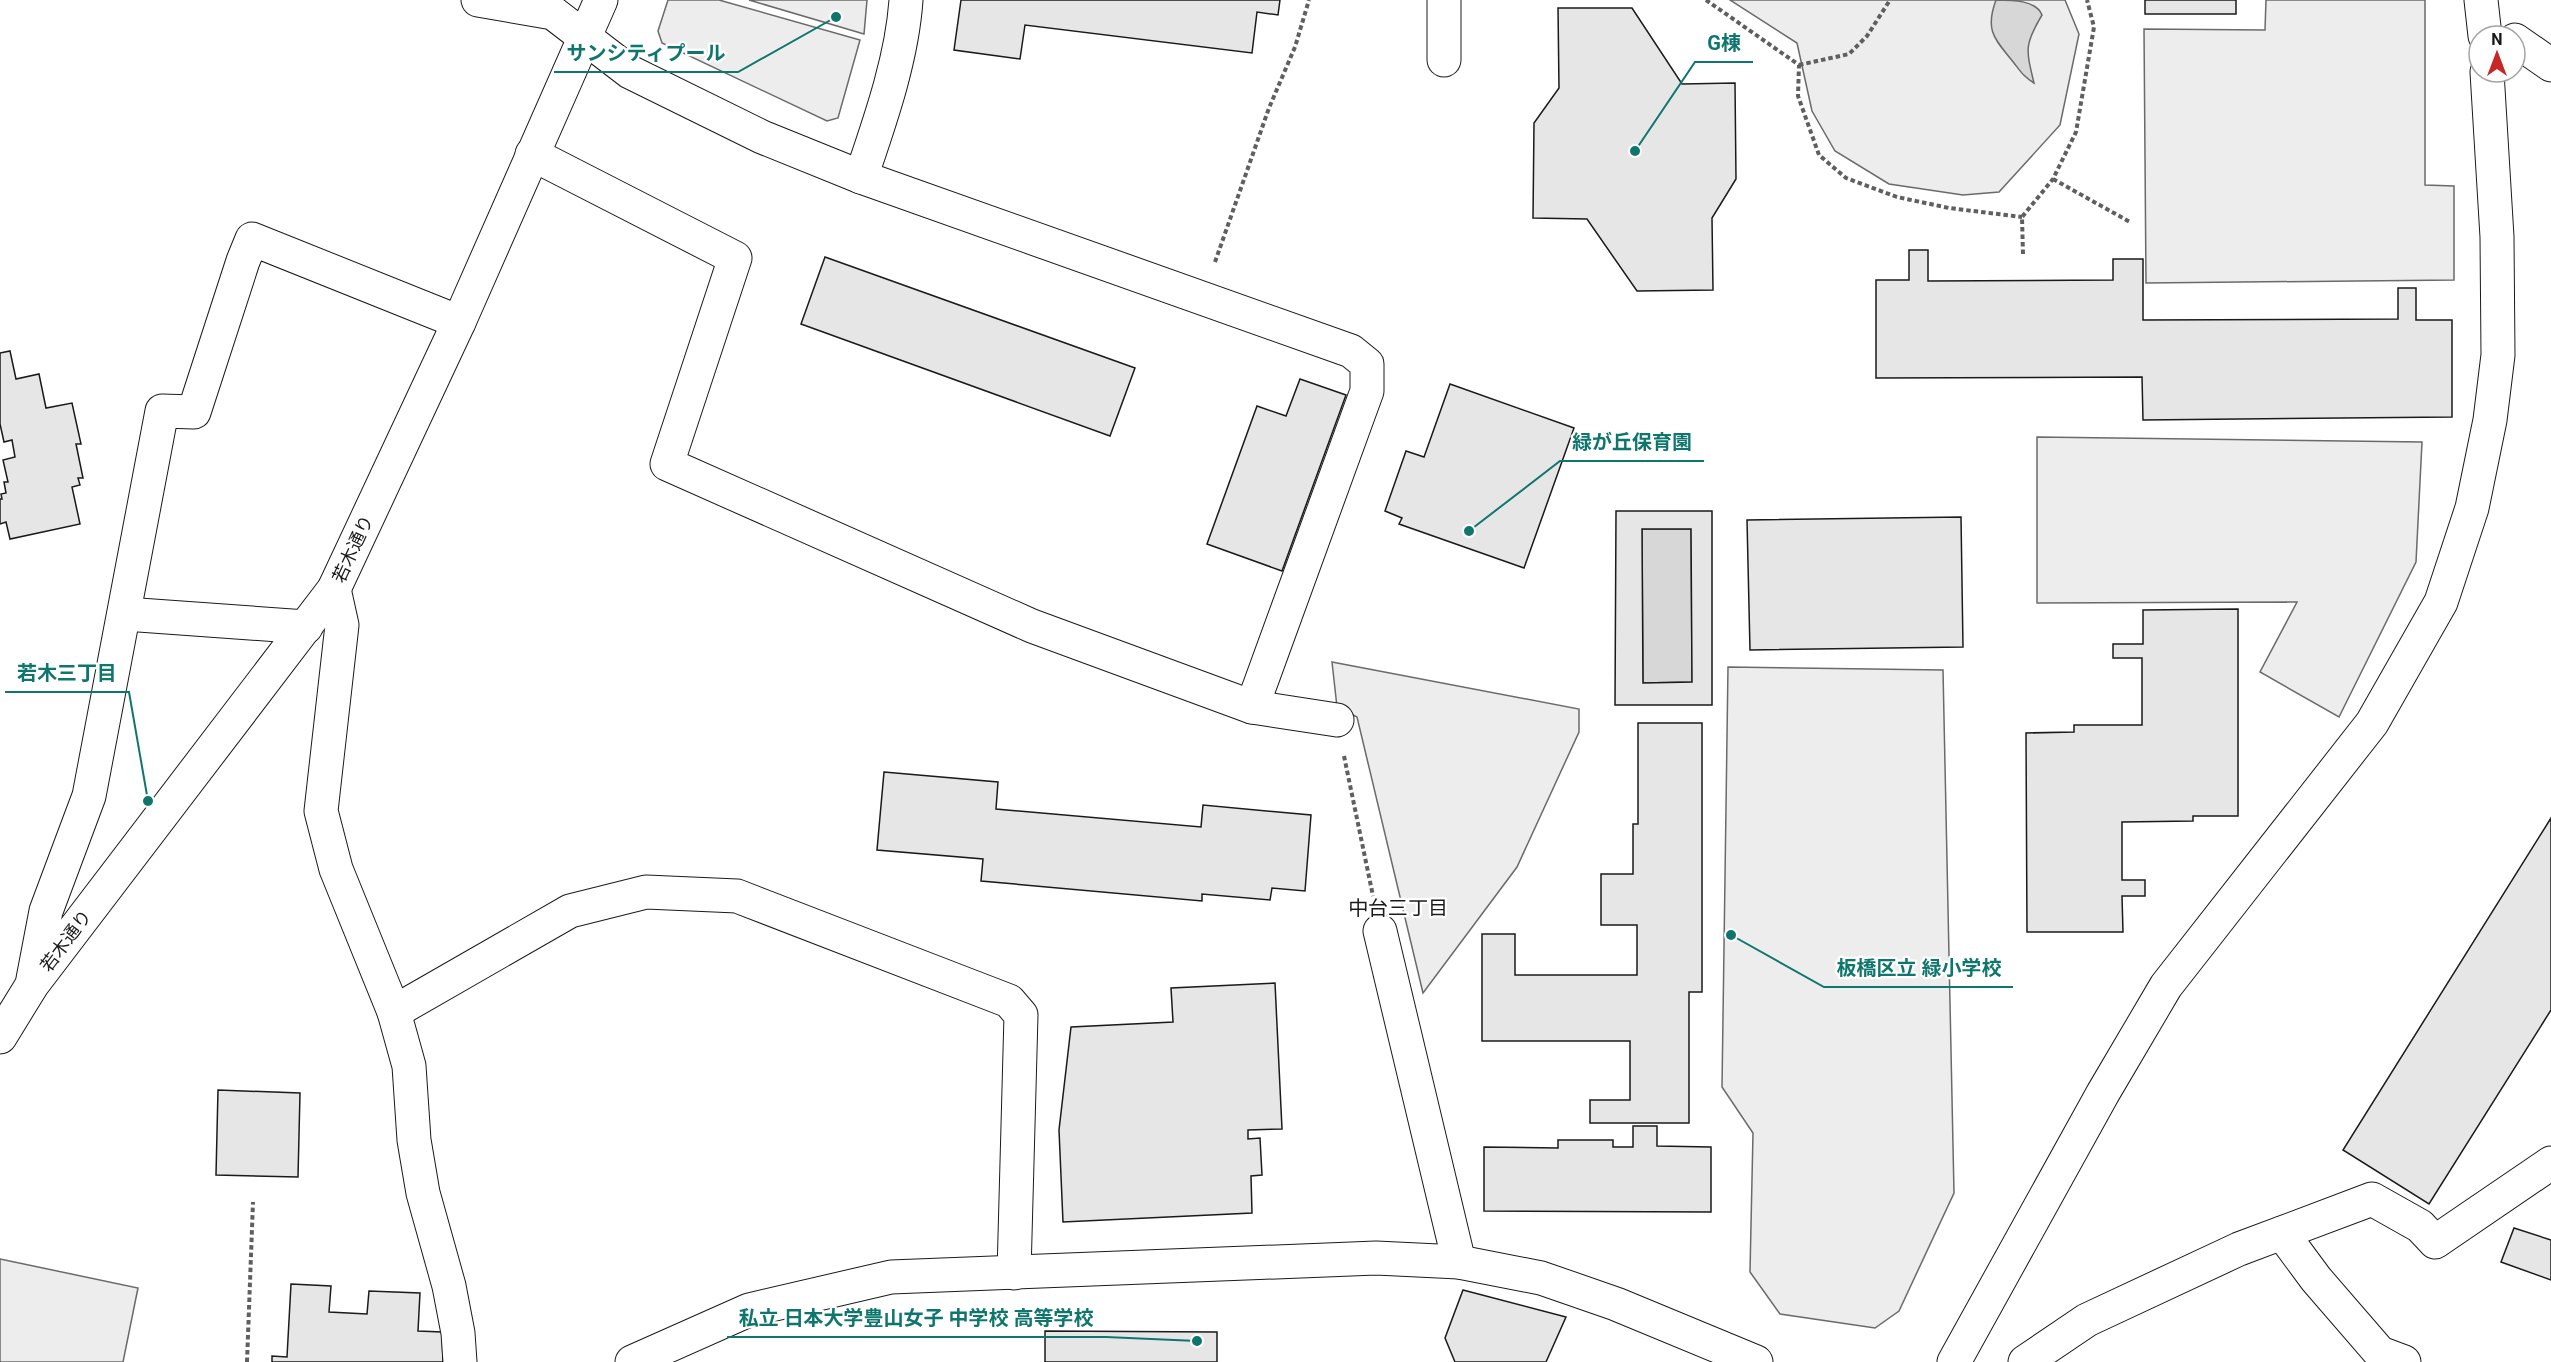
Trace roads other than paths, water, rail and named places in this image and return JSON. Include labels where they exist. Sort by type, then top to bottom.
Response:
[{"type":"street","points":[[478,0],[553,13],[630,72],[762,136],[861,177],[1351,351],[1366,364],[1366,391],[1252,707]]},
{"type":"street","name":"若木通り","points":[[0,1037],[32,985],[334,589],[459,322],[601,0]]},
{"type":"street","points":[[861,177],[885,103],[906,0]]},
{"type":"street","points":[[1444,0],[1444,60]]},
{"type":"street","points":[[2527,48],[2551,65]]},
{"type":"street","points":[[1954,1362],[2103,1092],[2166,986],[2372,723],[2441,602],[2472,508],[2490,420],[2498,355],[2497,237],[2488,84]]},
{"type":"street","points":[[532,154],[735,258],[667,464],[1032,626],[1252,707],[1337,720]]},
{"type":"street","points":[[32,985],[46,911],[89,796],[162,411],[194,412],[252,239],[459,322]]},
{"type":"street","points":[[334,589],[342,625],[321,811],[336,869],[394,1012],[409,1066],[414,1140],[423,1193],[448,1286],[458,1333],[460,1362]]},
{"type":"street","points":[[125,614],[306,627]]},
{"type":"street","points":[[394,1012],[570,911],[646,892],[736,897],[1009,1001],[1021,1015],[1014,1273]]},
{"type":"street","points":[[1380,931],[1459,1262]]},
{"type":"street","points":[[2025,1362],[2087,1320],[2239,1249],[2372,1199],[2420,1226],[2435,1242],[2551,1163]]},
{"type":"street","points":[[2282,1233],[2316,1279],[2373,1345],[2380,1353],[2392,1360]]},
{"type":"street","points":[[632,1362],[749,1310],[891,1277],[1376,1258],[1459,1262],[1541,1278],[1616,1304],[1756,1362]]},
{"type":"place","name":"サンシティプール","points":[[836,17]]},
{"type":"place","name":"G棟","points":[[1635,151]]},
{"type":"place","name":"緑が丘保育園","points":[[1469,531]]},
{"type":"place","name":"若木三丁目","points":[[148,801]]},
{"type":"place","name":"板橋区立 緑小学校","points":[[1731,935]]},
{"type":"place","name":"私立 日本大学豊山女子 中学校 高等学校","points":[[1197,1341]]},
{"type":"district","name":"中台三丁目","points":[[1398,908]]}]
